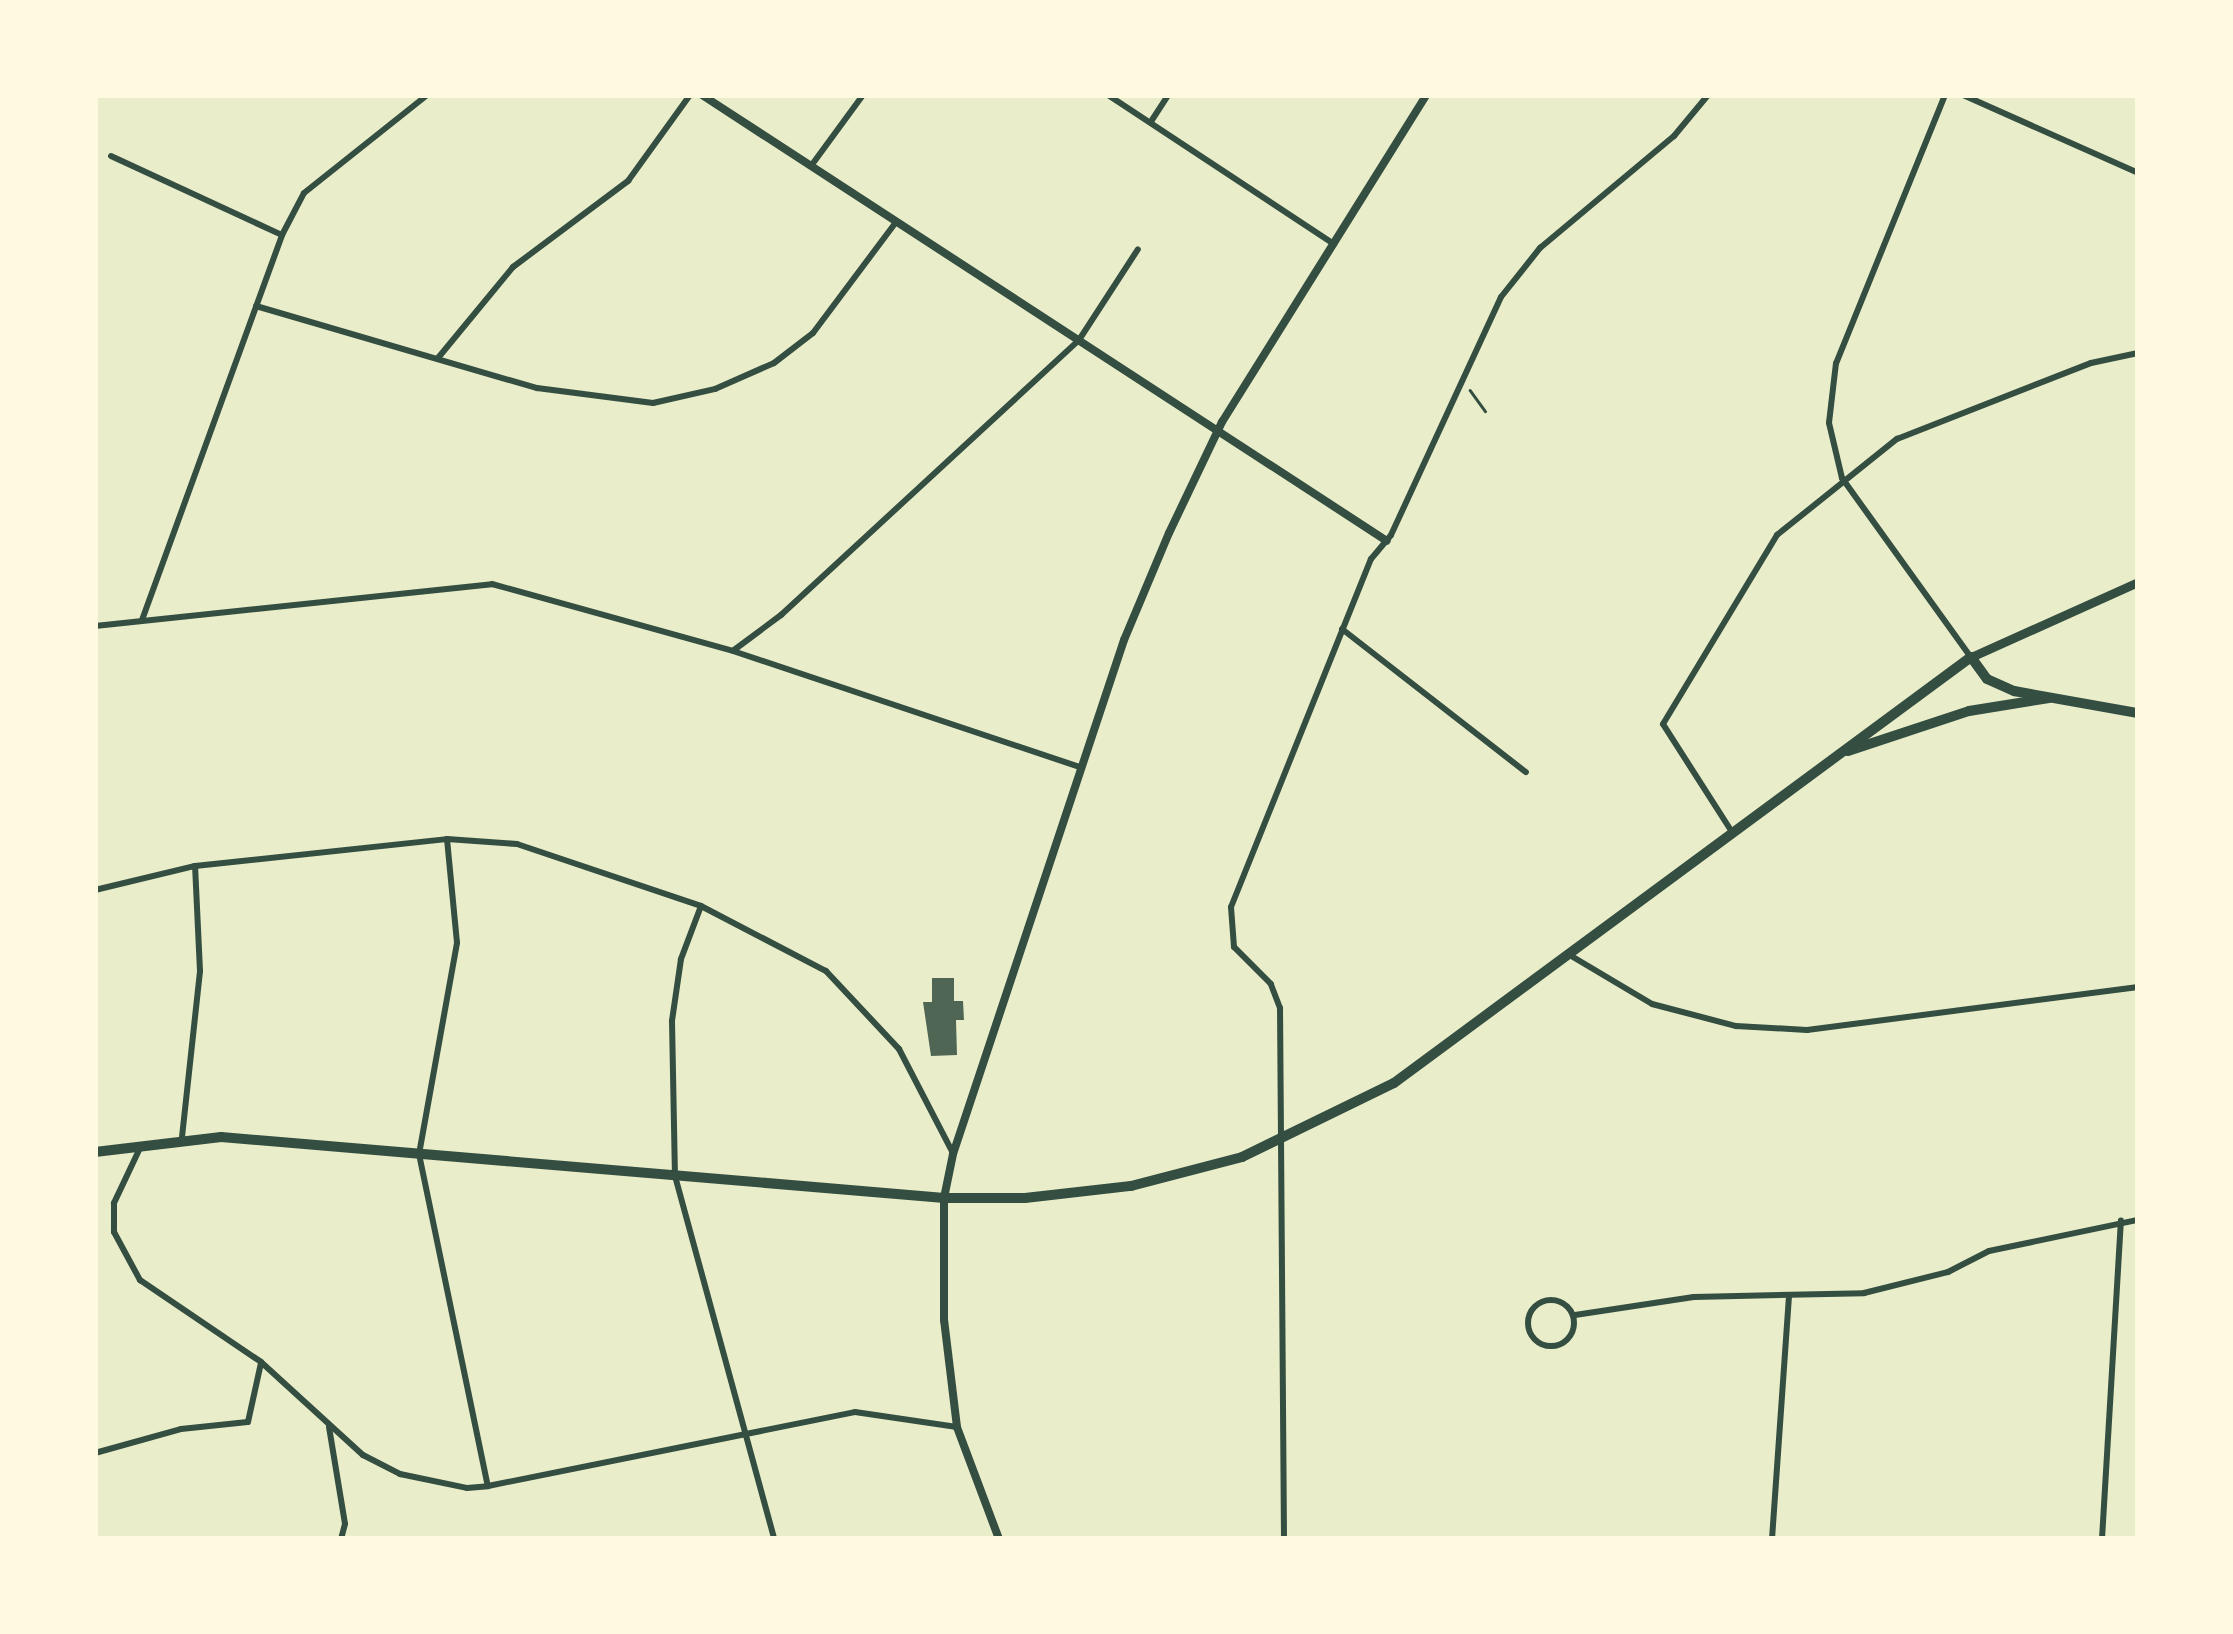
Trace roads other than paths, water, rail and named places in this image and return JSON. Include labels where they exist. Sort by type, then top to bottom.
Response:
[{"type":"main road","points":[[95,1152],[182,1137],[944,1198],[1025,1198],[1131,1186],[1281,1141],[1394,1083],[1573,957],[1732,832],[1970,657],[2138,582]]},
{"type":"main road","points":[[1970,657],[2000,685],[2138,713]]},
{"type":"main road","points":[[1835,756],[1969,710],[2059,696]]},
{"type":"street","points":[[142,620],[282,235],[304,193],[426,95]]},
{"type":"street","points":[[438,358],[512,267],[628,182],[690,95]]},
{"type":"street","points":[[702,95],[1388,541]]},
{"type":"street","points":[[810,167],[863,95]]},
{"type":"street","points":[[1108,95],[1152,120],[1334,244]]},
{"type":"street","points":[[1152,120],[1168,95]]},
{"type":"street","points":[[999,1539],[957,1427],[944,1320],[944,1198],[953,1154],[1080,767],[1146,586],[1218,430],[1426,95]]},
{"type":"street","points":[[1284,1539],[1278,999],[1234,947],[1229,915],[1371,559],[1388,541],[1484,326],[1519,272],[1674,136],[1708,95]]},
{"type":"street","points":[[1945,95],[1836,363],[1829,423],[1842,478],[1970,657]]},
{"type":"street","points":[[1964,95],[2138,173]]},
{"type":"street","points":[[111,156],[282,235]]},
{"type":"street","points":[[256,306],[600,401],[653,403],[715,389],[774,363],[813,332],[896,222]]},
{"type":"street","points":[[733,651],[781,615],[1079,340],[1138,248]]},
{"type":"street","points":[[1732,832],[1663,724],[1777,535],[1842,478],[1897,439],[2092,363],[2138,353]]},
{"type":"street","points":[[95,626],[492,584],[733,651],[1080,767]]},
{"type":"street","points":[[1342,629],[1526,772]]},
{"type":"street","points":[[95,890],[194,866],[446,838],[516,844],[701,906],[826,972],[899,1049],[953,1154]]},
{"type":"street","points":[[446,838],[456,943],[418,1154],[488,1486]]},
{"type":"street","points":[[182,1137],[200,972],[194,866]]},
{"type":"street","points":[[701,906],[681,959],[672,1020],[674,1176],[774,1539]]},
{"type":"street","points":[[1573,957],[1652,1004],[1736,1026],[1807,1030],[2138,988]]},
{"type":"street","points":[[142,1142],[114,1203],[114,1232],[125,1258],[158,1297],[261,1362],[363,1456],[400,1474],[467,1488],[488,1486],[855,1412],[957,1427]]},
{"type":"street","points":[[1575,1315],[1694,1297],[1864,1293],[1948,1272],[1989,1251],[2138,1220]]},
{"type":"street","points":[[2102,1539],[2121,1222]]},
{"type":"street","points":[[1772,1539],[1789,1296]]},
{"type":"street","points":[[1550,1298],[1567,1304],[1575,1315],[1567,1343],[1548,1348],[1529,1334],[1534,1306],[1550,1298]]},
{"type":"street","points":[[95,1453],[181,1429],[248,1422],[261,1362]]},
{"type":"street","points":[[329,1426],[345,1524],[341,1539]]}]
